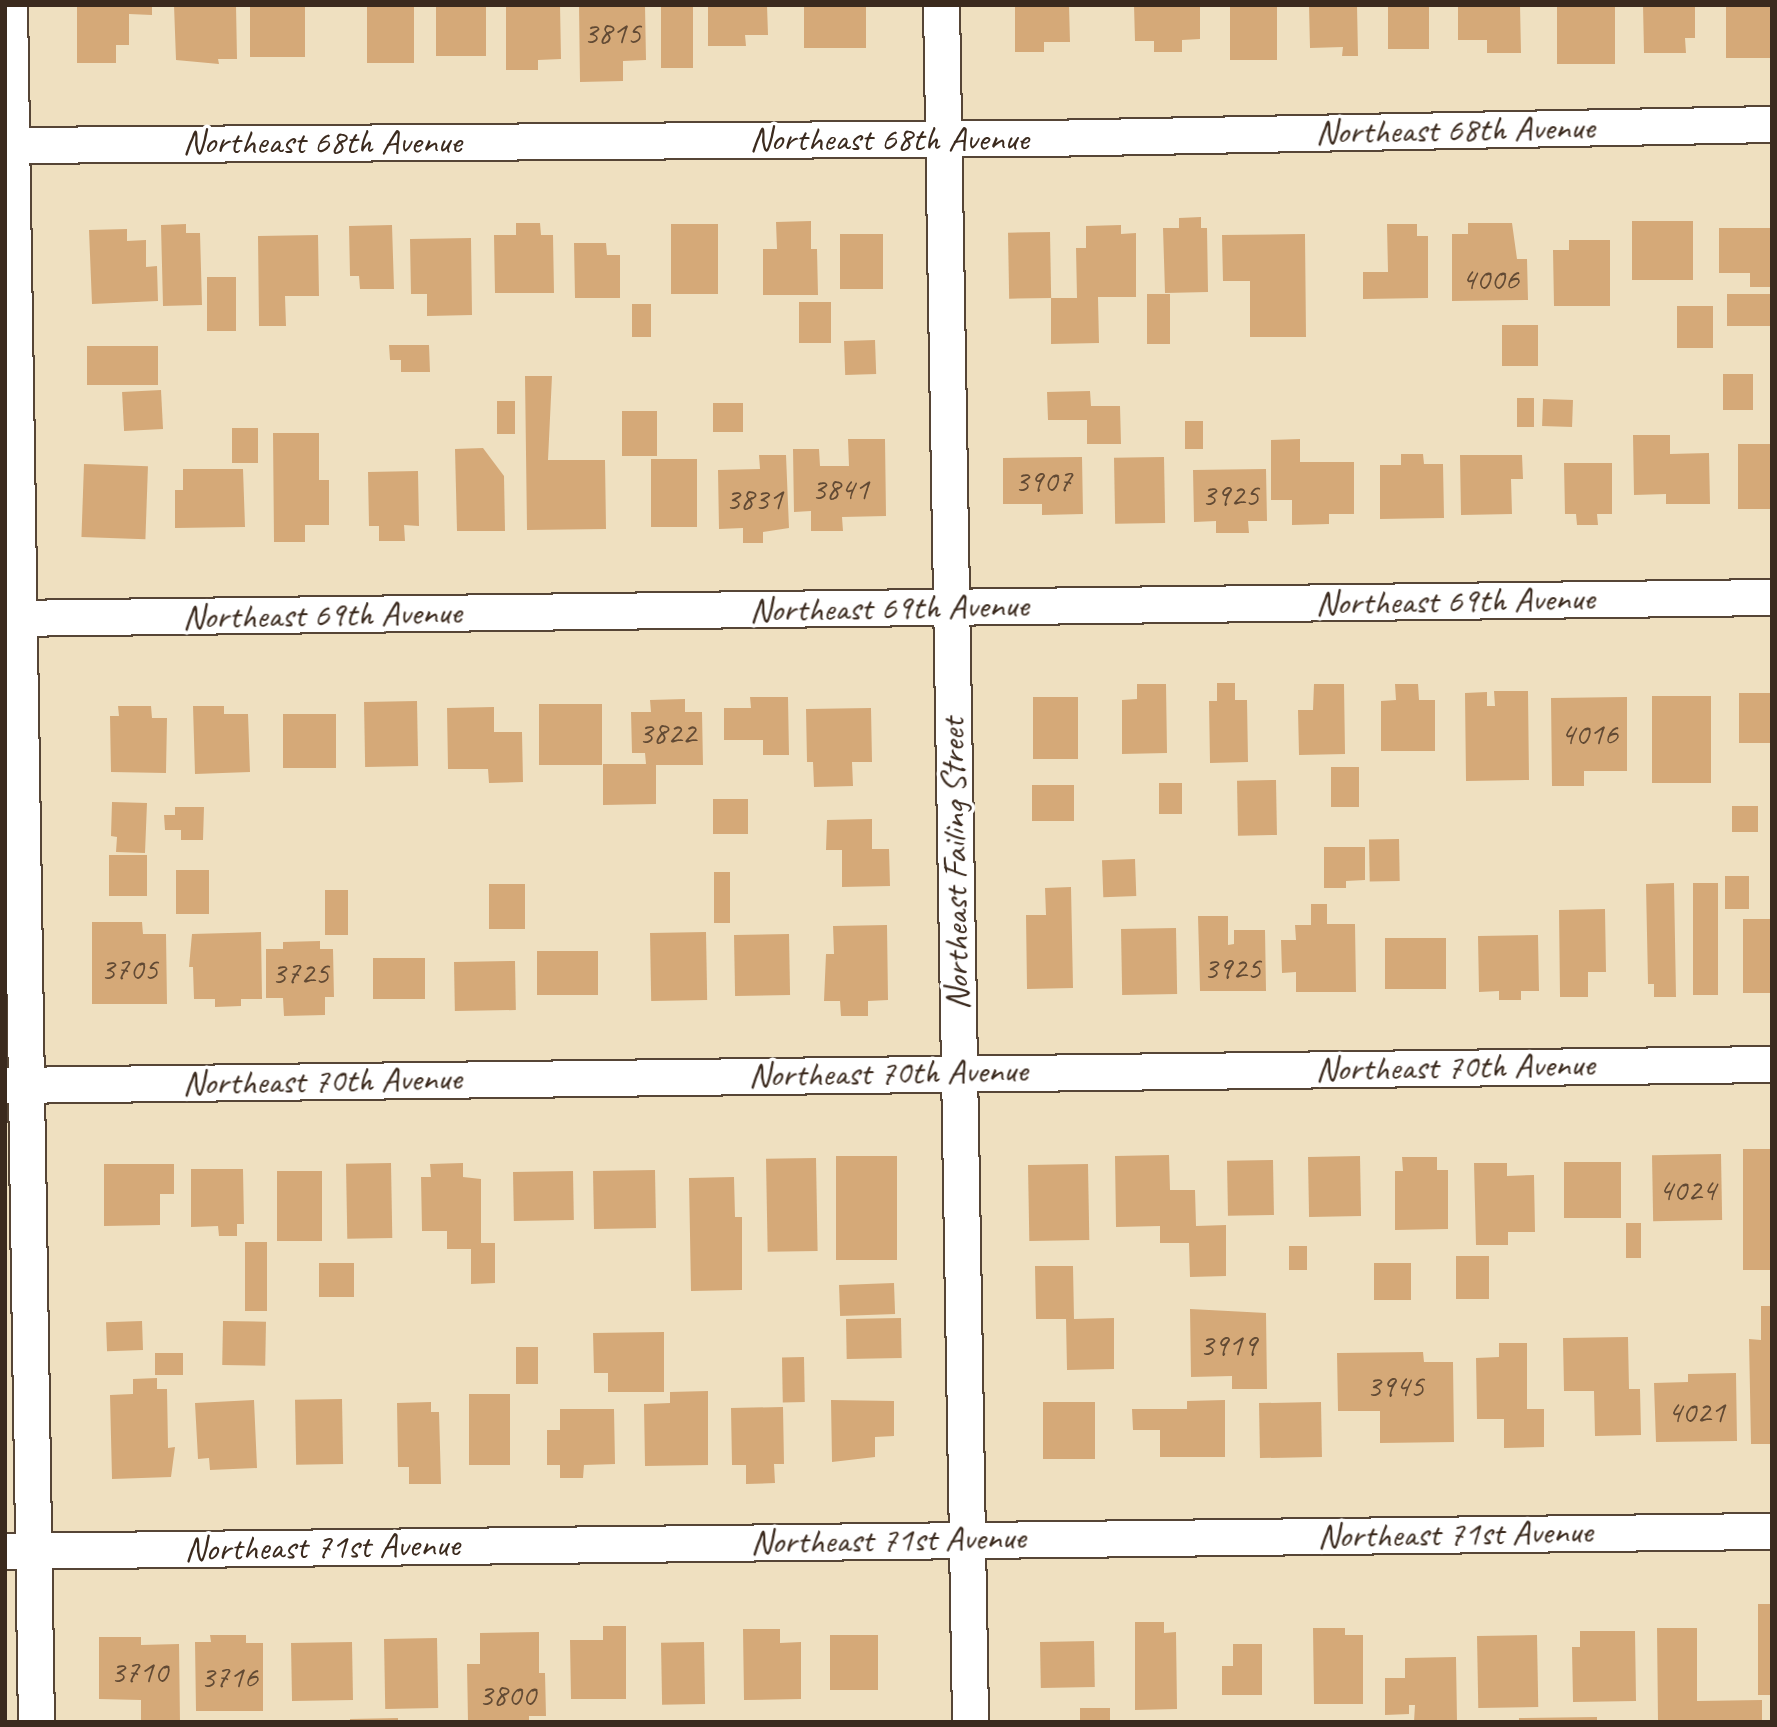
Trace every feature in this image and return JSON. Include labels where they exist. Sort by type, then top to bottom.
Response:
[{"type":"street","points":[[9,5],[19,1551],[36,1722]]},
{"type":"street","name":"Northeast Failing Street","points":[[941,5],[970,1722]]},
{"type":"street","name":"Northeast 68th Avenue","points":[[9,145],[944,137],[1772,124]]},
{"type":"street","name":"Northeast 69th Avenue","points":[[11,618],[1772,597]]},
{"type":"street","name":"Northeast 70th Avenue","points":[[15,1085],[1772,1064]]},
{"type":"street","name":"Northeast 71st Avenue","points":[[19,1551],[1772,1531]]},
{"type":"building","points":[[77,5],[152,5],[152,15],[129,14],[129,45],[116,45],[116,63],[77,63]]},
{"type":"building","points":[[174,5],[236,5],[237,59],[218,59],[219,64],[176,60]]},
{"type":"building","points":[[250,5],[305,5],[305,57],[250,57]]},
{"type":"building","points":[[367,5],[414,5],[414,63],[367,63]]},
{"type":"building","points":[[436,5],[486,5],[486,56],[436,56]]},
{"type":"building","points":[[506,5],[560,5],[561,59],[538,60],[538,70],[506,70]]},
{"type":"building","points":[[579,5],[645,5],[646,60],[623,61],[623,81],[580,82]]},
{"type":"building","points":[[661,5],[693,5],[693,68],[661,68]]},
{"type":"building","points":[[708,5],[767,5],[768,35],[745,35],[746,46],[708,46]]},
{"type":"building","points":[[804,5],[866,5],[866,48],[804,48]]},
{"type":"building","points":[[1015,5],[1069,5],[1070,42],[1044,42],[1044,52],[1015,52]]},
{"type":"building","points":[[1134,5],[1200,5],[1200,39],[1182,40],[1182,52],[1154,52],[1154,41],[1135,41]]},
{"type":"building","points":[[1230,5],[1277,5],[1277,60],[1230,60]]},
{"type":"building","points":[[1309,5],[1357,5],[1358,56],[1342,56],[1343,47],[1310,48]]},
{"type":"building","points":[[1388,5],[1429,5],[1429,49],[1388,49]]},
{"type":"building","points":[[1458,5],[1520,5],[1521,53],[1487,53],[1487,40],[1458,40]]},
{"type":"building","points":[[1557,5],[1615,5],[1615,64],[1557,64]]},
{"type":"building","points":[[1643,5],[1695,5],[1695,38],[1685,38],[1686,53],[1644,53]]},
{"type":"building","points":[[1726,5],[1772,5],[1772,58],[1726,58]]},
{"type":"building","points":[[1201,217],[1201,228],[1207,228],[1208,292],[1165,293],[1163,228],[1179,228],[1179,218]]},
{"type":"building","points":[[811,221],[811,249],[817,249],[818,295],[763,295],[763,249],[777,249],[776,222]]},
{"type":"building","points":[[1632,221],[1693,221],[1693,280],[1632,280]]},
{"type":"building","points":[[516,223],[540,223],[541,235],[553,235],[554,293],[495,293],[494,235],[516,235]]},
{"type":"building","points":[[1468,223],[1512,223],[1517,259],[1527,259],[1528,300],[1452,301],[1452,234],[1468,234]]},
{"type":"building","points":[[186,224],[186,233],[200,233],[202,305],[163,306],[161,225]]},
{"type":"building","points":[[671,224],[718,224],[718,294],[671,294]]},
{"type":"building","points":[[1387,224],[1417,224],[1417,236],[1428,236],[1428,298],[1363,299],[1363,272],[1388,272]]},
{"type":"building","points":[[392,225],[394,289],[360,289],[359,276],[350,276],[349,226]]},
{"type":"building","points":[[1121,225],[1121,234],[1136,233],[1136,297],[1098,297],[1099,343],[1051,344],[1051,298],[1077,298],[1076,248],[1086,248],[1086,226]]},
{"type":"building","points":[[1719,228],[1772,228],[1772,287],[1750,287],[1750,273],[1719,273]]},
{"type":"building","points":[[127,229],[127,241],[146,240],[146,267],[157,266],[158,301],[92,304],[89,230]]},
{"type":"building","points":[[1050,232],[1051,298],[1009,299],[1008,233]]},
{"type":"building","points":[[840,234],[883,234],[883,289],[840,289]]},
{"type":"building","points":[[1305,234],[1306,337],[1250,337],[1250,281],[1223,281],[1222,235]]},
{"type":"building","points":[[318,235],[319,296],[285,296],[286,326],[259,326],[258,236]]},
{"type":"building","points":[[471,238],[472,315],[427,316],[427,294],[411,294],[410,239]]},
{"type":"building","points":[[1569,240],[1610,240],[1610,306],[1554,306],[1553,250],[1569,250]]},
{"type":"building","points":[[574,243],[606,243],[607,255],[620,255],[620,298],[575,298]]},
{"type":"building","points":[[207,277],[236,277],[236,331],[207,331]]},
{"type":"building","points":[[1147,294],[1170,294],[1170,344],[1147,344]]},
{"type":"building","points":[[1727,294],[1772,294],[1772,326],[1727,326]]},
{"type":"building","points":[[799,302],[831,302],[831,343],[799,343]]},
{"type":"building","points":[[632,304],[651,304],[651,337],[632,337]]},
{"type":"building","points":[[1677,306],[1713,306],[1713,348],[1677,348]]},
{"type":"building","points":[[1502,325],[1538,325],[1538,366],[1502,366]]},
{"type":"building","points":[[875,340],[876,374],[845,375],[844,341]]},
{"type":"building","points":[[389,345],[429,345],[430,372],[401,372],[401,360],[390,360]]},
{"type":"building","points":[[87,346],[158,346],[158,385],[87,385]]},
{"type":"building","points":[[1723,374],[1753,374],[1753,410],[1723,410]]},
{"type":"building","points":[[525,376],[552,376],[548,460],[605,460],[606,529],[527,530]]},
{"type":"building","points":[[161,390],[163,429],[124,431],[122,392]]},
{"type":"building","points":[[1090,391],[1091,406],[1120,406],[1121,444],[1087,444],[1087,420],[1048,420],[1047,392]]},
{"type":"building","points":[[1517,398],[1534,398],[1534,427],[1517,427]]},
{"type":"building","points":[[1543,399],[1573,400],[1572,427],[1542,426]]},
{"type":"building","points":[[497,401],[515,401],[515,434],[497,434]]},
{"type":"building","points":[[713,403],[743,403],[743,432],[713,432]]},
{"type":"building","points":[[622,411],[657,411],[657,456],[622,456]]},
{"type":"building","points":[[1185,421],[1203,421],[1203,449],[1185,449]]},
{"type":"building","points":[[232,428],[258,428],[258,463],[232,463]]},
{"type":"building","points":[[273,433],[319,433],[319,480],[329,480],[329,525],[305,525],[305,542],[274,542]]},
{"type":"building","points":[[1633,435],[1670,435],[1670,454],[1709,453],[1710,504],[1666,504],[1666,494],[1634,495]]},
{"type":"building","points":[[848,439],[885,439],[886,516],[842,517],[843,531],[811,531],[811,511],[794,512],[793,449],[819,449],[820,466],[849,466]]},
{"type":"building","points":[[1300,439],[1300,462],[1354,462],[1354,514],[1329,514],[1329,524],[1292,525],[1292,500],[1271,500],[1271,440]]},
{"type":"building","points":[[1738,444],[1772,444],[1772,509],[1738,509]]},
{"type":"building","points":[[483,448],[504,476],[505,531],[457,531],[455,449]]},
{"type":"building","points":[[1401,454],[1423,454],[1424,464],[1443,464],[1444,518],[1380,519],[1380,465],[1401,465]]},
{"type":"building","points":[[759,455],[786,455],[789,528],[763,532],[763,543],[743,543],[743,528],[719,529],[718,470],[760,469]]},
{"type":"building","points":[[1460,455],[1522,455],[1523,479],[1511,479],[1512,514],[1461,515]]},
{"type":"building","points":[[1082,457],[1083,514],[1042,515],[1042,504],[1003,504],[1003,458]]},
{"type":"building","points":[[1164,457],[1165,523],[1115,524],[1114,458]]},
{"type":"building","points":[[651,459],[697,459],[697,527],[651,527]]},
{"type":"building","points":[[1564,463],[1612,463],[1612,514],[1597,514],[1598,525],[1577,525],[1576,514],[1565,514]]},
{"type":"building","points":[[84,464],[148,466],[145,539],[81,537]]},
{"type":"building","points":[[183,469],[243,469],[245,527],[175,528],[175,490],[183,490]]},
{"type":"building","points":[[1266,469],[1267,521],[1248,521],[1249,533],[1216,533],[1216,521],[1194,522],[1193,470]]},
{"type":"building","points":[[418,471],[419,526],[404,525],[405,541],[379,541],[379,526],[369,526],[368,472]]},
{"type":"building","points":[[1217,683],[1235,683],[1235,700],[1247,700],[1248,762],[1210,763],[1209,701],[1217,701]]},
{"type":"building","points":[[1137,684],[1166,684],[1167,753],[1122,754],[1122,700],[1137,699]]},
{"type":"building","points":[[1314,684],[1344,684],[1345,754],[1299,755],[1298,710],[1313,710]]},
{"type":"building","points":[[1395,684],[1418,684],[1419,700],[1435,700],[1435,751],[1381,751],[1381,701],[1396,700]]},
{"type":"building","points":[[1494,691],[1528,691],[1529,780],[1466,781],[1465,693],[1487,692],[1487,706],[1495,706]]},
{"type":"building","points":[[1739,693],[1772,693],[1772,743],[1739,743]]},
{"type":"building","points":[[1652,696],[1711,696],[1711,783],[1652,783]]},
{"type":"building","points":[[750,697],[788,697],[789,755],[763,755],[763,740],[724,740],[724,708],[751,708]]},
{"type":"building","points":[[1033,697],[1078,697],[1078,759],[1033,759]]},
{"type":"building","points":[[1627,697],[1627,771],[1584,771],[1584,786],[1552,786],[1551,698]]},
{"type":"building","points":[[685,699],[685,712],[702,712],[703,765],[656,765],[656,804],[603,805],[603,764],[646,764],[645,753],[632,753],[631,712],[651,712],[650,700]]},
{"type":"building","points":[[417,701],[418,766],[365,767],[364,702]]},
{"type":"building","points":[[539,704],[602,704],[602,765],[539,765]]},
{"type":"building","points":[[118,706],[151,706],[152,718],[167,718],[166,773],[111,772],[110,716],[119,716]]},
{"type":"building","points":[[193,706],[224,706],[224,714],[248,714],[250,772],[195,774]]},
{"type":"building","points":[[494,707],[494,732],[522,732],[523,782],[489,783],[488,769],[448,769],[447,708]]},
{"type":"building","points":[[871,708],[872,762],[852,762],[853,786],[814,787],[813,762],[807,762],[806,709]]},
{"type":"building","points":[[283,714],[336,714],[336,768],[283,768]]},
{"type":"building","points":[[1331,767],[1359,767],[1359,807],[1331,807]]},
{"type":"building","points":[[1276,780],[1277,835],[1238,836],[1237,781]]},
{"type":"building","points":[[1159,783],[1182,783],[1182,814],[1159,814]]},
{"type":"building","points":[[1032,785],[1074,785],[1074,821],[1032,821]]},
{"type":"building","points":[[713,799],[748,799],[748,834],[713,834]]},
{"type":"building","points":[[112,802],[147,803],[145,853],[116,852],[117,837],[111,836]]},
{"type":"building","points":[[1732,806],[1758,806],[1758,832],[1732,832]]},
{"type":"building","points":[[175,807],[204,807],[203,840],[181,840],[181,830],[165,830],[164,815],[175,815]]},
{"type":"building","points":[[872,819],[872,849],[889,849],[890,886],[842,887],[842,850],[826,850],[827,820]]},
{"type":"building","points":[[1399,839],[1400,881],[1370,882],[1369,840]]},
{"type":"building","points":[[1324,847],[1365,847],[1365,880],[1346,881],[1346,888],[1324,888]]},
{"type":"building","points":[[109,855],[147,855],[147,896],[109,896]]},
{"type":"building","points":[[1135,859],[1136,896],[1103,897],[1102,860]]},
{"type":"building","points":[[176,870],[209,870],[209,914],[176,914]]},
{"type":"building","points":[[714,872],[730,872],[730,923],[714,923]]},
{"type":"building","points":[[1725,876],[1749,876],[1749,909],[1725,909]]},
{"type":"building","points":[[1674,883],[1676,997],[1654,997],[1654,984],[1648,984],[1646,884]]},
{"type":"building","points":[[1693,883],[1718,883],[1718,995],[1693,995]]},
{"type":"building","points":[[489,884],[525,884],[525,929],[489,929]]},
{"type":"building","points":[[1071,887],[1073,988],[1027,989],[1026,915],[1046,915],[1045,888]]},
{"type":"building","points":[[325,890],[348,890],[348,935],[325,935]]},
{"type":"building","points":[[1311,904],[1327,904],[1327,924],[1355,924],[1356,992],[1296,992],[1296,972],[1282,973],[1281,940],[1296,940],[1295,925],[1311,925]]},
{"type":"building","points":[[1605,909],[1606,972],[1588,972],[1588,997],[1560,997],[1559,910]]},
{"type":"building","points":[[1198,916],[1228,916],[1228,945],[1234,944],[1234,930],[1265,930],[1266,991],[1200,991]]},
{"type":"building","points":[[1743,919],[1772,919],[1772,993],[1743,993]]},
{"type":"building","points":[[92,922],[142,922],[143,934],[166,934],[167,1004],[92,1004]]},
{"type":"building","points":[[887,925],[888,1000],[868,1001],[868,1016],[841,1016],[840,1001],[824,1001],[826,954],[834,954],[833,926]]},
{"type":"building","points":[[1176,928],[1177,994],[1122,995],[1121,929]]},
{"type":"building","points":[[261,932],[262,999],[241,999],[241,1006],[215,1007],[215,999],[194,999],[193,967],[189,967],[192,934]]},
{"type":"building","points":[[706,932],[707,1000],[651,1001],[650,933]]},
{"type":"building","points":[[789,934],[790,995],[735,996],[734,935]]},
{"type":"building","points":[[1538,935],[1539,991],[1521,991],[1521,1000],[1499,1000],[1499,991],[1479,992],[1478,936]]},
{"type":"building","points":[[1385,938],[1446,938],[1446,989],[1385,989]]},
{"type":"building","points":[[320,941],[320,949],[333,949],[334,997],[325,997],[325,1015],[284,1016],[283,998],[266,998],[266,949],[283,949],[283,942]]},
{"type":"building","points":[[537,951],[598,951],[598,995],[537,995]]},
{"type":"building","points":[[373,958],[425,958],[425,999],[373,999]]},
{"type":"building","points":[[515,961],[516,1010],[455,1011],[454,962]]},
{"type":"building","points":[[1743,1149],[1772,1149],[1772,1270],[1743,1270]]},
{"type":"building","points":[[1721,1154],[1722,1220],[1653,1221],[1652,1155]]},
{"type":"building","points":[[1169,1155],[1170,1190],[1195,1190],[1196,1226],[1226,1225],[1226,1276],[1190,1277],[1189,1243],[1160,1243],[1160,1226],[1116,1227],[1115,1156]]},
{"type":"building","points":[[836,1156],[897,1156],[897,1260],[836,1260]]},
{"type":"building","points":[[1360,1156],[1361,1216],[1309,1217],[1308,1157]]},
{"type":"building","points":[[1402,1157],[1437,1157],[1437,1170],[1448,1170],[1448,1229],[1395,1230],[1395,1171],[1403,1171]]},
{"type":"building","points":[[816,1158],[818,1251],[768,1252],[766,1159]]},
{"type":"building","points":[[1273,1160],[1274,1215],[1228,1216],[1227,1161]]},
{"type":"building","points":[[1564,1162],[1621,1162],[1621,1218],[1564,1218]]},
{"type":"building","points":[[391,1163],[392,1238],[347,1239],[346,1164]]},
{"type":"building","points":[[463,1163],[463,1177],[481,1179],[481,1243],[495,1243],[495,1283],[471,1284],[471,1249],[447,1249],[447,1231],[422,1231],[421,1177],[431,1177],[430,1164]]},
{"type":"building","points":[[1474,1163],[1507,1163],[1507,1176],[1534,1175],[1535,1232],[1508,1232],[1508,1245],[1476,1245]]},
{"type":"building","points":[[104,1164],[174,1164],[174,1194],[160,1194],[160,1225],[104,1226]]},
{"type":"building","points":[[1088,1164],[1089,1240],[1029,1241],[1028,1165]]},
{"type":"building","points":[[191,1169],[243,1169],[244,1224],[237,1224],[237,1236],[219,1236],[218,1226],[191,1227]]},
{"type":"building","points":[[655,1170],[656,1228],[594,1229],[593,1171]]},
{"type":"building","points":[[277,1171],[322,1171],[322,1241],[277,1241]]},
{"type":"building","points":[[573,1171],[574,1220],[514,1221],[513,1172]]},
{"type":"building","points":[[734,1177],[735,1217],[742,1217],[742,1290],[691,1291],[689,1178]]},
{"type":"building","points":[[1626,1223],[1641,1223],[1641,1258],[1626,1258]]},
{"type":"building","points":[[245,1242],[267,1242],[267,1311],[245,1311]]},
{"type":"building","points":[[1289,1246],[1307,1246],[1307,1270],[1289,1270]]},
{"type":"building","points":[[1456,1256],[1489,1256],[1489,1299],[1456,1299]]},
{"type":"building","points":[[319,1263],[354,1263],[354,1297],[319,1297]]},
{"type":"building","points":[[1374,1263],[1411,1263],[1411,1300],[1374,1300]]},
{"type":"building","points":[[1035,1266],[1073,1266],[1074,1319],[1114,1318],[1114,1369],[1067,1370],[1066,1319],[1036,1319]]},
{"type":"building","points":[[894,1283],[895,1314],[840,1316],[839,1285]]},
{"type":"building","points":[[1761,1306],[1772,1306],[1772,1444],[1751,1444],[1749,1339],[1761,1340]]},
{"type":"building","points":[[1190,1309],[1266,1313],[1267,1389],[1232,1389],[1232,1376],[1191,1377]]},
{"type":"building","points":[[901,1318],[902,1358],[847,1359],[846,1319]]},
{"type":"building","points":[[142,1321],[143,1350],[107,1351],[106,1322]]},
{"type":"building","points":[[223,1321],[266,1322],[265,1366],[222,1365]]},
{"type":"building","points":[[664,1332],[664,1392],[608,1392],[608,1373],[594,1373],[593,1333]]},
{"type":"building","points":[[1628,1337],[1629,1389],[1640,1389],[1641,1435],[1595,1436],[1594,1391],[1564,1391],[1563,1338]]},
{"type":"building","points":[[1499,1343],[1527,1343],[1527,1409],[1544,1409],[1544,1447],[1504,1448],[1504,1419],[1477,1419],[1476,1358],[1499,1357]]},
{"type":"building","points":[[516,1347],[538,1347],[538,1384],[516,1384]]},
{"type":"building","points":[[1423,1352],[1424,1362],[1453,1362],[1454,1442],[1380,1443],[1380,1411],[1338,1411],[1337,1353]]},
{"type":"building","points":[[155,1353],[183,1353],[183,1375],[155,1375]]},
{"type":"building","points":[[782,1357],[804,1357],[805,1402],[783,1402]]},
{"type":"building","points":[[1736,1373],[1737,1441],[1656,1442],[1654,1383],[1688,1382],[1688,1374]]},
{"type":"building","points":[[157,1378],[157,1389],[167,1389],[168,1448],[175,1447],[171,1477],[112,1479],[110,1395],[133,1394],[133,1379]]},
{"type":"building","points":[[708,1391],[708,1465],[645,1466],[644,1404],[670,1403],[670,1392]]},
{"type":"building","points":[[469,1394],[510,1394],[510,1465],[469,1465]]},
{"type":"building","points":[[342,1399],[343,1464],[296,1465],[295,1400]]},
{"type":"building","points":[[254,1400],[257,1468],[210,1470],[209,1458],[198,1459],[195,1403]]},
{"type":"building","points":[[831,1400],[894,1401],[894,1436],[875,1437],[875,1457],[832,1462]]},
{"type":"building","points":[[1225,1400],[1225,1457],[1160,1457],[1160,1430],[1133,1430],[1132,1409],[1187,1409],[1187,1401]]},
{"type":"building","points":[[431,1402],[431,1412],[439,1412],[441,1484],[409,1484],[409,1467],[398,1467],[397,1403]]},
{"type":"building","points":[[1043,1402],[1095,1402],[1095,1459],[1043,1459]]},
{"type":"building","points":[[1321,1402],[1322,1457],[1260,1458],[1259,1403]]},
{"type":"building","points":[[783,1407],[784,1464],[774,1464],[775,1483],[746,1484],[746,1465],[732,1465],[731,1408]]},
{"type":"building","points":[[560,1409],[614,1409],[615,1464],[584,1465],[583,1478],[560,1478],[560,1465],[547,1465],[547,1430],[560,1430]]},
{"type":"building","points":[[1758,1604],[1772,1604],[1772,1695],[1758,1695]]},
{"type":"building","points":[[1135,1622],[1164,1622],[1164,1633],[1176,1632],[1177,1709],[1135,1710]]},
{"type":"building","points":[[603,1626],[626,1626],[626,1699],[571,1699],[570,1640],[603,1640]]},
{"type":"building","points":[[1313,1628],[1345,1628],[1345,1635],[1363,1635],[1363,1704],[1314,1704]]},
{"type":"building","points":[[1657,1628],[1697,1628],[1697,1701],[1762,1700],[1762,1722],[1658,1722]]},
{"type":"building","points":[[743,1629],[780,1629],[780,1643],[801,1642],[801,1699],[744,1700]]},
{"type":"building","points":[[1580,1631],[1635,1631],[1636,1701],[1573,1702],[1572,1647],[1580,1647]]},
{"type":"building","points":[[539,1632],[539,1673],[545,1673],[546,1716],[529,1716],[529,1722],[468,1722],[467,1664],[480,1664],[480,1633]]},
{"type":"building","points":[[210,1635],[246,1635],[246,1643],[263,1643],[263,1711],[196,1711],[195,1642],[211,1642]]},
{"type":"building","points":[[830,1635],[878,1635],[878,1690],[830,1690]]},
{"type":"building","points":[[1537,1635],[1538,1707],[1478,1708],[1477,1636]]},
{"type":"building","points":[[99,1637],[141,1637],[141,1645],[179,1644],[180,1722],[141,1722],[141,1700],[99,1699]]},
{"type":"building","points":[[437,1638],[438,1708],[385,1709],[384,1639]]},
{"type":"building","points":[[1094,1641],[1095,1687],[1041,1688],[1040,1642]]},
{"type":"building","points":[[352,1642],[353,1700],[292,1701],[291,1643]]},
{"type":"building","points":[[704,1642],[705,1704],[662,1705],[661,1643]]},
{"type":"building","points":[[1233,1644],[1262,1644],[1262,1695],[1222,1695],[1222,1666],[1233,1666]]},
{"type":"building","points":[[1456,1657],[1457,1722],[1414,1722],[1415,1705],[1409,1705],[1409,1714],[1385,1715],[1385,1678],[1405,1678],[1405,1658]]},
{"type":"building","points":[[1080,1708],[1110,1708],[1110,1722],[1080,1722]]},
{"type":"building","points":[[1597,1717],[1597,1722],[1519,1722],[1519,1718]]},
{"type":"building","points":[[398,1718],[398,1722],[350,1722],[350,1719]]}]
